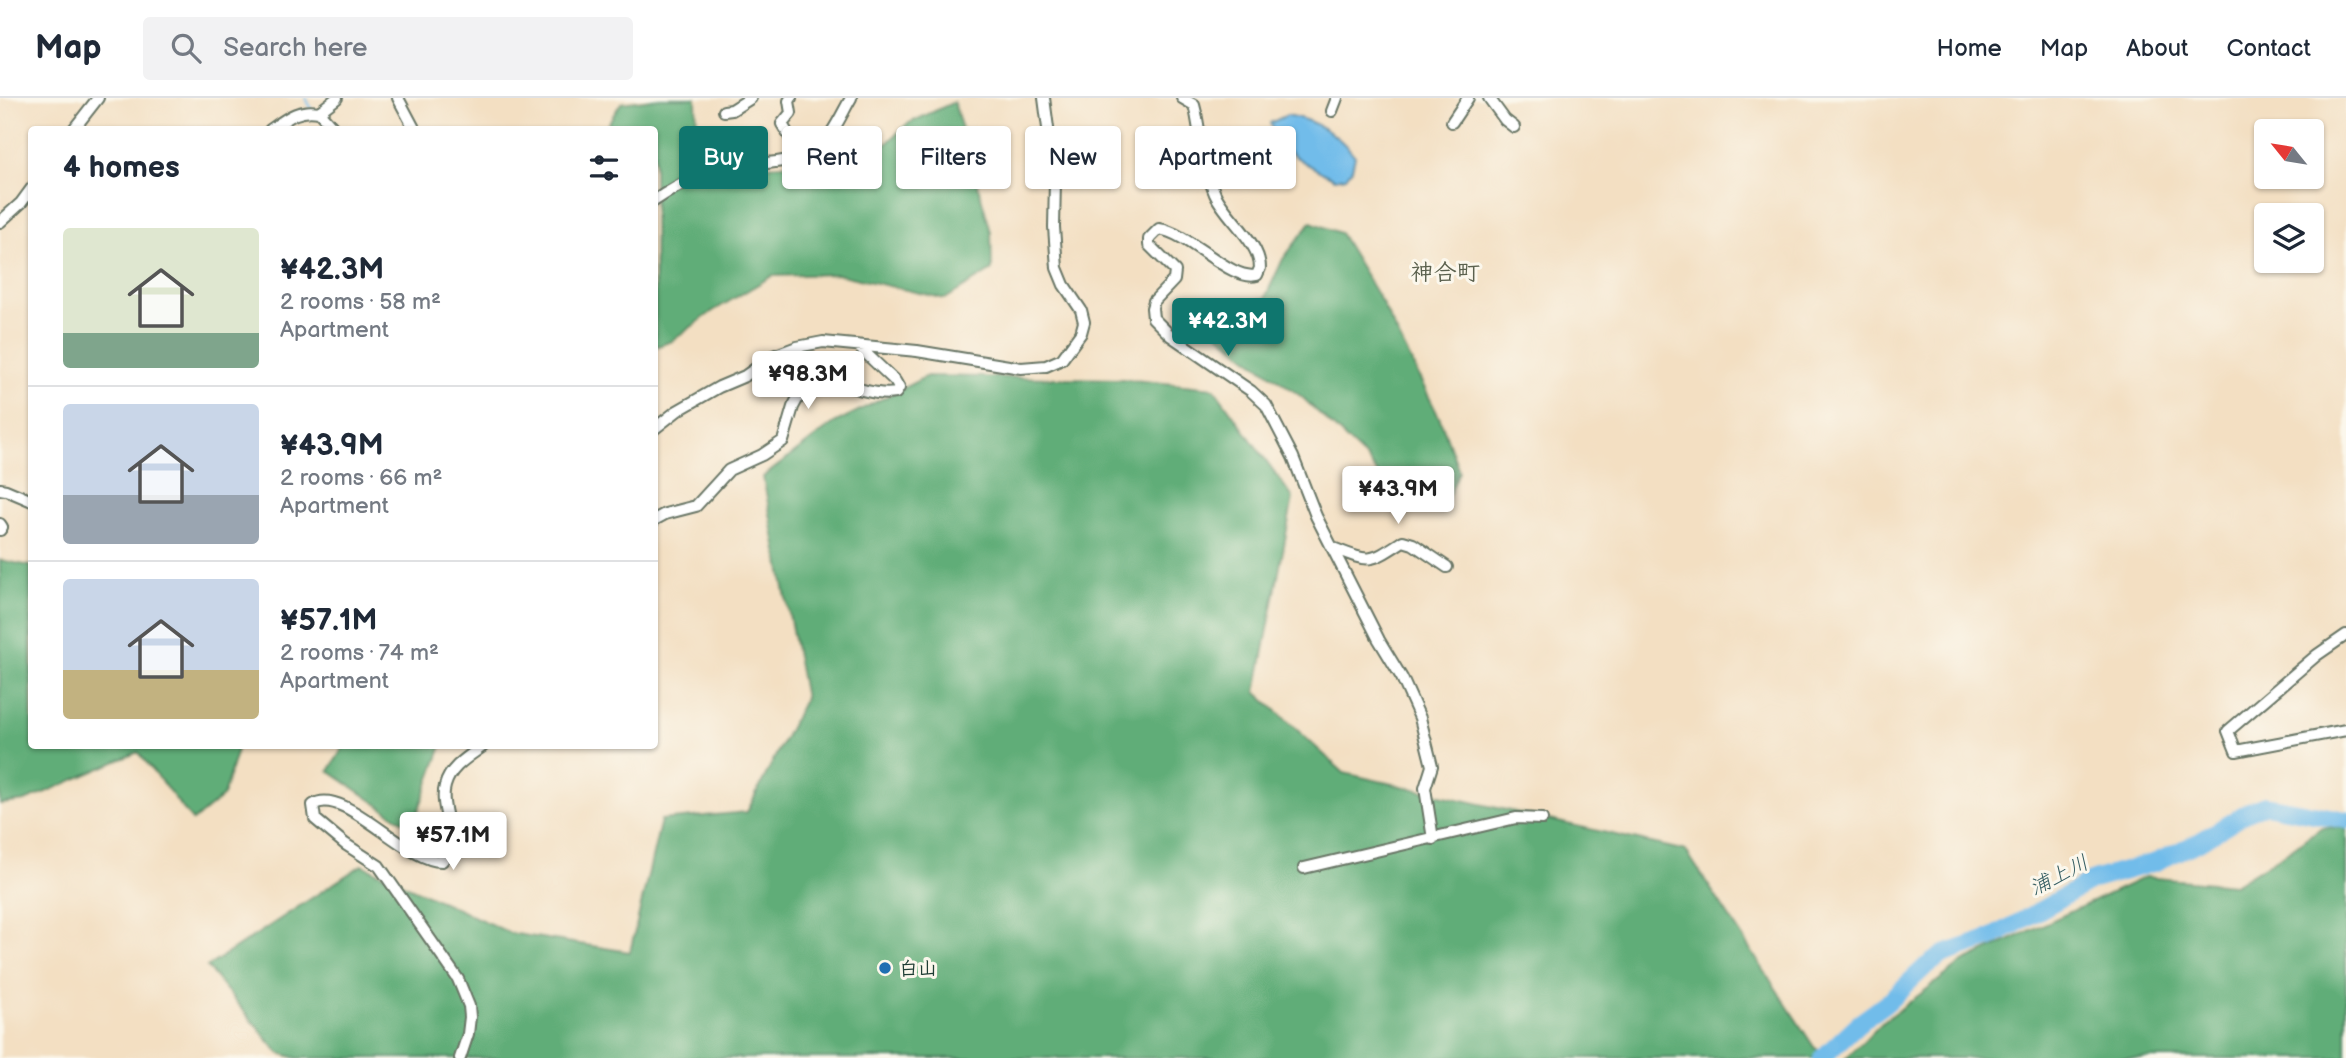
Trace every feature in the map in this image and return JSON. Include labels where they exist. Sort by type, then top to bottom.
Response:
[{"type":"street","points":[[76,126],[98,98]]},
{"type":"street","points":[[302,98],[330,126]]},
{"type":"street","points":[[275,126],[289,116],[313,111],[337,98]]},
{"type":"street","points":[[398,98],[413,126]]},
{"type":"street","points":[[724,110],[732,110],[751,98]]},
{"type":"street","points":[[834,126],[851,98]]},
{"type":"street","points":[[658,426],[677,411],[719,387],[745,376],[773,356],[797,347],[823,342],[917,351],[1021,368],[1046,366],[1062,359],[1081,333],[1084,322],[1081,310],[1064,285],[1057,268],[1055,181],[1044,98]]},
{"type":"street","points":[[1182,98],[1194,105],[1207,174],[1216,196],[1257,251],[1260,268],[1256,275],[1250,277],[1237,274],[1199,247],[1159,229],[1149,239],[1149,245],[1176,274],[1174,280],[1154,301],[1153,318],[1171,336],[1251,391],[1266,405],[1293,457],[1316,516],[1379,640],[1402,678],[1420,718],[1432,766],[1426,788],[1433,839]]},
{"type":"street","points":[[1332,111],[1337,98]]},
{"type":"street","points":[[1452,122],[1468,98]]},
{"type":"street","points":[[1489,98],[1505,120],[1514,127]]},
{"type":"street","points":[[783,126],[791,113],[787,99]]},
{"type":"street","points":[[658,198],[676,186],[712,171],[782,162]]},
{"type":"street","points":[[0,222],[28,193]]},
{"type":"street","points":[[658,518],[696,506],[729,470],[762,455],[783,441],[793,407],[805,385],[817,381],[885,395],[897,393],[899,388],[895,381],[857,345]]},
{"type":"street","points":[[0,489],[28,499]]},
{"type":"street","points":[[0,524],[0,530]]},
{"type":"street","points":[[1333,548],[1365,560],[1376,559],[1403,541],[1413,544],[1447,567]]},
{"type":"street","points":[[2346,635],[2317,654],[2228,731],[2236,751],[2346,730]]},
{"type":"street","points":[[460,1058],[470,1017],[458,979],[379,866],[345,844],[315,818],[313,805],[329,802],[344,807],[365,818],[410,851],[432,861],[442,861],[448,855],[450,845],[443,799],[445,784],[456,766],[479,749]]},
{"type":"street","points":[[1304,868],[1517,818],[1542,819]]},
{"type":"green space","points":[[660,98],[696,98],[697,126],[679,126],[679,189],[768,189],[768,166],[782,165],[782,189],[882,189],[882,148],[896,135],[896,189],[979,189],[991,232],[992,270],[945,299],[837,274],[772,276],[713,311],[672,341],[658,346],[658,126],[607,126],[621,103]]},
{"type":"green space","points":[[954,102],[961,126],[905,126],[907,124]]},
{"type":"green space","points":[[1311,222],[1340,233],[1382,303],[1440,419],[1459,471],[1447,500],[1417,512],[1392,492],[1365,457],[1302,397],[1245,356],[1206,323],[1230,303],[1265,298],[1283,259]]},
{"type":"green space","points":[[927,376],[1123,379],[1214,388],[1293,498],[1256,692],[1344,773],[1686,851],[1814,1047],[1828,1058],[297,1058],[279,1053],[207,967],[362,865],[510,933],[630,952],[661,820],[747,812],[805,698],[763,477],[834,423]]},
{"type":"green space","points":[[0,560],[28,565],[28,749],[237,749],[223,796],[193,821],[138,752],[25,801],[0,804]]},
{"type":"green space","points":[[342,749],[441,749],[412,828],[329,771]]},
{"type":"green space","points":[[2322,827],[2346,828],[2346,1058],[1846,1058],[1883,1022],[1963,962],[2145,877],[2234,885]]},
{"type":"water","points":[[1287,115],[1307,120],[1325,129],[1355,156],[1352,169],[1346,177],[1335,179],[1306,163],[1296,157],[1296,126],[1271,126],[1270,123]]},
{"type":"waterway","points":[[306,98],[311,108]]},
{"type":"waterway","name":"浦上川","points":[[1822,1058],[1858,1024],[1944,954],[1991,938],[2093,880],[2156,862],[2199,842],[2249,811],[2265,805],[2346,820]]},
{"type":"place","name":"白山","points":[[885,968]]},
{"type":"district","name":"神合町","points":[[1445,272]]}]
